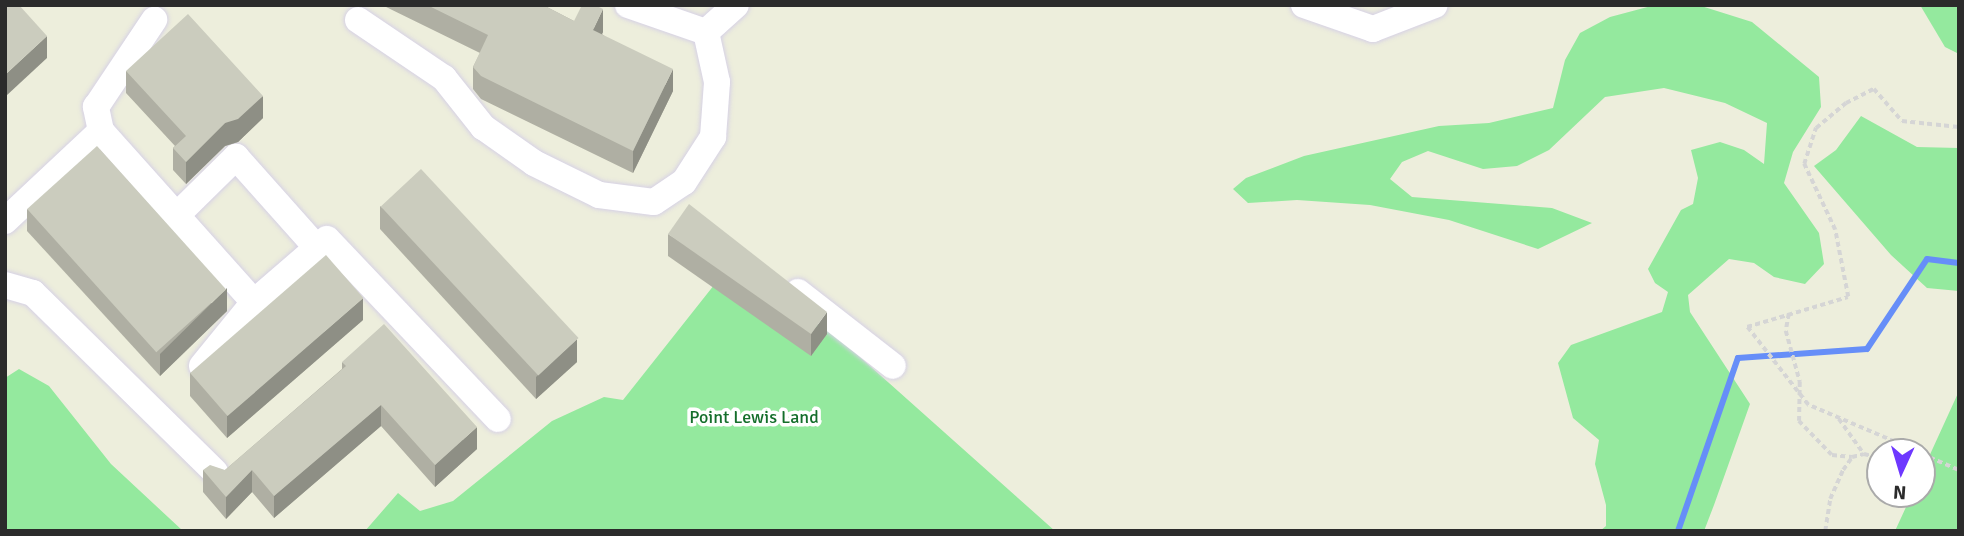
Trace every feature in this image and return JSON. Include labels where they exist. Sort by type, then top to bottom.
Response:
[{"type":"lane","points":[[628,5],[706,32]]},
{"type":"lane","points":[[706,32],[736,5]]},
{"type":"lane","points":[[1304,5],[1373,29],[1435,5]]},
{"type":"lane","points":[[154,20],[96,107],[100,131],[254,302]]},
{"type":"lane","points":[[358,20],[444,78],[483,127],[534,163],[599,195],[654,202],[684,182],[713,137],[717,82],[706,32]]},
{"type":"lane","points":[[5,221],[100,131]]},
{"type":"lane","points":[[177,215],[236,157],[317,248]]},
{"type":"lane","points":[[670,191],[691,208]]},
{"type":"lane","points":[[202,366],[254,302],[327,239],[498,419]]},
{"type":"lane","points":[[776,275],[893,366]]},
{"type":"lane","points":[[5,285],[33,293],[215,472]]},
{"type":"path","points":[[1884,438],[1808,405],[1747,327],[1848,297],[1844,256],[1835,230],[1804,164],[1816,128],[1846,103],[1874,89],[1902,121],[1959,127]]},
{"type":"path","points":[[1789,314],[1786,331],[1799,394],[1799,421],[1816,443],[1832,455],[1852,457],[1864,454],[1837,418]]},
{"type":"path","points":[[1825,531],[1830,499],[1852,457]]},
{"type":"path","points":[[1936,460],[1959,470]]},
{"type":"green space","points":[[1655,5],[1698,5],[1752,22],[1819,77],[1821,107],[1793,152],[1784,183],[1819,233],[1824,264],[1805,284],[1774,277],[1754,263],[1729,259],[1688,295],[1690,312],[1750,404],[1714,505],[1704,531],[1600,531],[1606,526],[1606,505],[1595,464],[1599,440],[1573,418],[1558,363],[1571,345],[1662,312],[1668,292],[1655,283],[1648,269],[1681,210],[1693,204],[1698,178],[1691,150],[1720,142],[1744,150],[1764,164],[1767,123],[1725,103],[1664,88],[1605,97],[1549,150],[1517,166],[1483,169],[1428,151],[1402,162],[1390,179],[1412,197],[1552,208],[1592,223],[1538,249],[1449,220],[1370,205],[1297,200],[1248,203],[1233,189],[1246,178],[1304,156],[1439,126],[1489,123],[1553,108],[1565,60],[1580,33],[1610,17]]},
{"type":"green space","points":[[1920,5],[1959,5],[1959,54],[1945,47]]},
{"type":"green space","points":[[1861,116],[1917,147],[1959,148],[1959,291],[1927,288],[1891,255],[1814,166],[1836,150]]},
{"type":"green space","name":"Point Lewis Land","points":[[741,251],[1055,531],[365,531],[398,493],[420,511],[453,501],[552,421],[604,397],[623,400]]},
{"type":"green space","points":[[19,369],[49,386],[111,464],[183,531],[5,531],[5,378]]},
{"type":"green space","points":[[1959,391],[1959,531],[1895,531],[1906,508],[1936,508],[1936,441]]},
{"type":"building","points":[[5,5],[19,5],[47,36],[6,74]]},
{"type":"building","points":[[427,5],[543,5],[574,21],[582,5],[595,5],[603,9],[593,30],[673,69],[633,151],[481,76],[473,67],[488,35]]},
{"type":"building","points":[[188,14],[263,96],[238,119],[225,123],[186,162],[173,148],[186,136],[126,71]]},
{"type":"building","points":[[97,146],[226,289],[156,352],[27,209]]},
{"type":"building","points":[[421,169],[579,338],[538,375],[381,207]]},
{"type":"building","points":[[689,204],[827,312],[811,334],[668,234]]},
{"type":"building","points":[[326,255],[363,298],[228,416],[190,373]]},
{"type":"building","points":[[384,324],[477,427],[435,465],[381,405],[274,496],[252,470],[226,497],[203,470],[210,465],[225,470],[346,366],[342,362]]},
{"type":"waterway","points":[[1678,531],[1738,358],[1867,349],[1927,259],[1959,263]]}]
